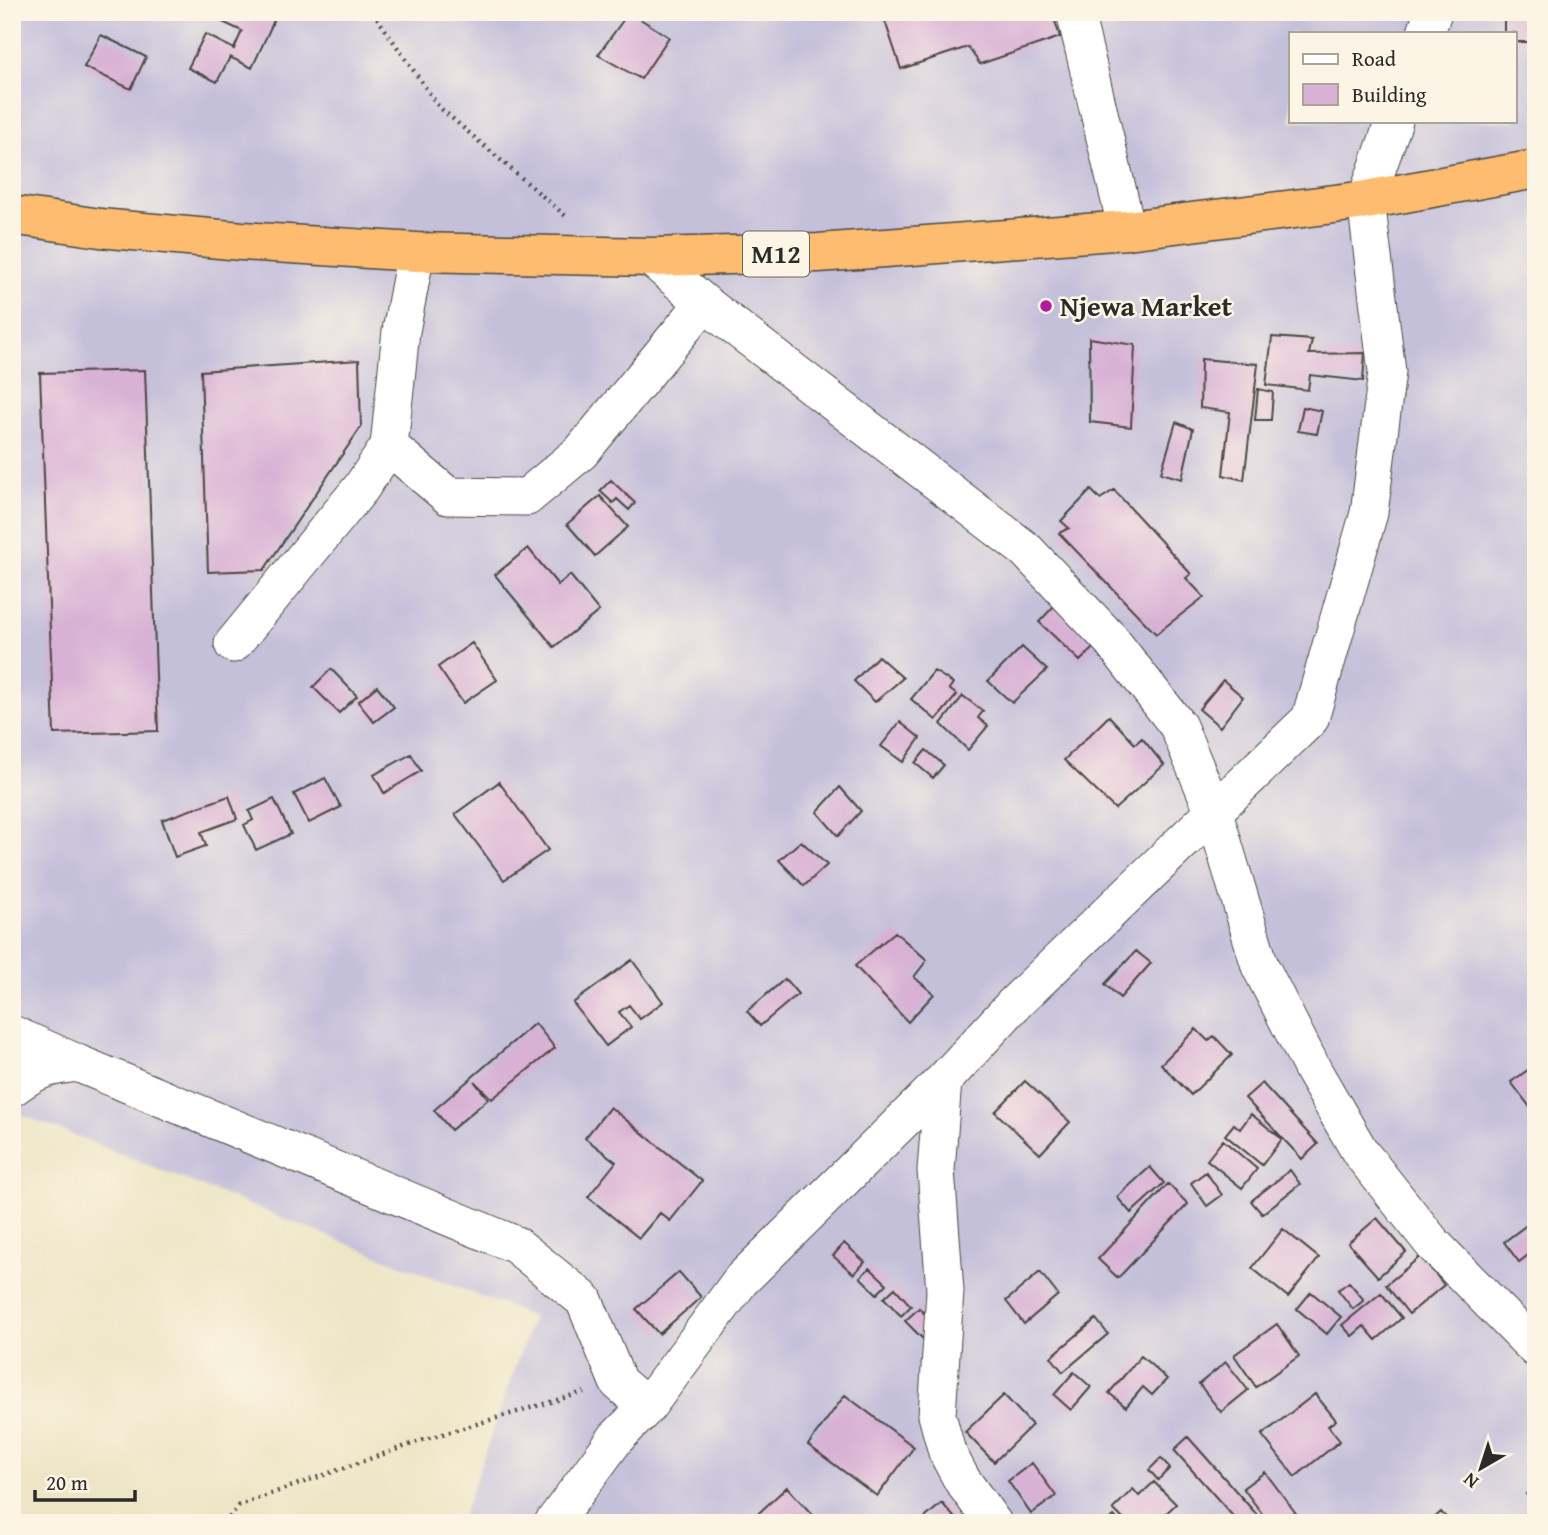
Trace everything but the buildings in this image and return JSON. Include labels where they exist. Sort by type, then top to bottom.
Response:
[{"type":"highway","name":"M12","points":[[12,215],[100,228],[242,242],[416,252],[650,257],[818,253],[1127,230],[1366,200],[1536,169]]},
{"type":"street","points":[[1075,12],[1127,230]]},
{"type":"street","points":[[1426,32],[1433,12]]},
{"type":"street","points":[[553,1523],[615,1438],[647,1407],[741,1280],[943,1081],[1014,1004],[1310,719],[1369,513],[1387,372],[1366,200],[1394,122]]},
{"type":"street","points":[[233,644],[360,488],[388,446],[401,331],[416,252]]},
{"type":"street","points":[[650,257],[704,303],[1026,550],[1111,640],[1178,726],[1214,812],[1259,966],[1314,1072],[1360,1152],[1433,1244],[1536,1349]]},
{"type":"street","points":[[388,446],[448,496],[527,497],[582,452],[704,303]]},
{"type":"street","points":[[12,1034],[516,1245],[584,1300],[618,1382],[647,1407]]},
{"type":"street","points":[[12,1088],[30,1074],[50,1066],[77,1063]]},
{"type":"street","points":[[943,1081],[936,1170],[945,1291],[937,1415],[947,1452],[962,1480],[993,1523]]},
{"type":"path","points":[[373,12],[439,107],[570,220]]},
{"type":"path","points":[[225,1523],[239,1505],[424,1440],[618,1382]]},
{"type":"shaded area","points":[[12,12],[1536,12],[1536,1523],[460,1523],[533,1317],[12,1111]]},
{"type":"place","name":"Njewa Market","points":[[1046,306]]}]
